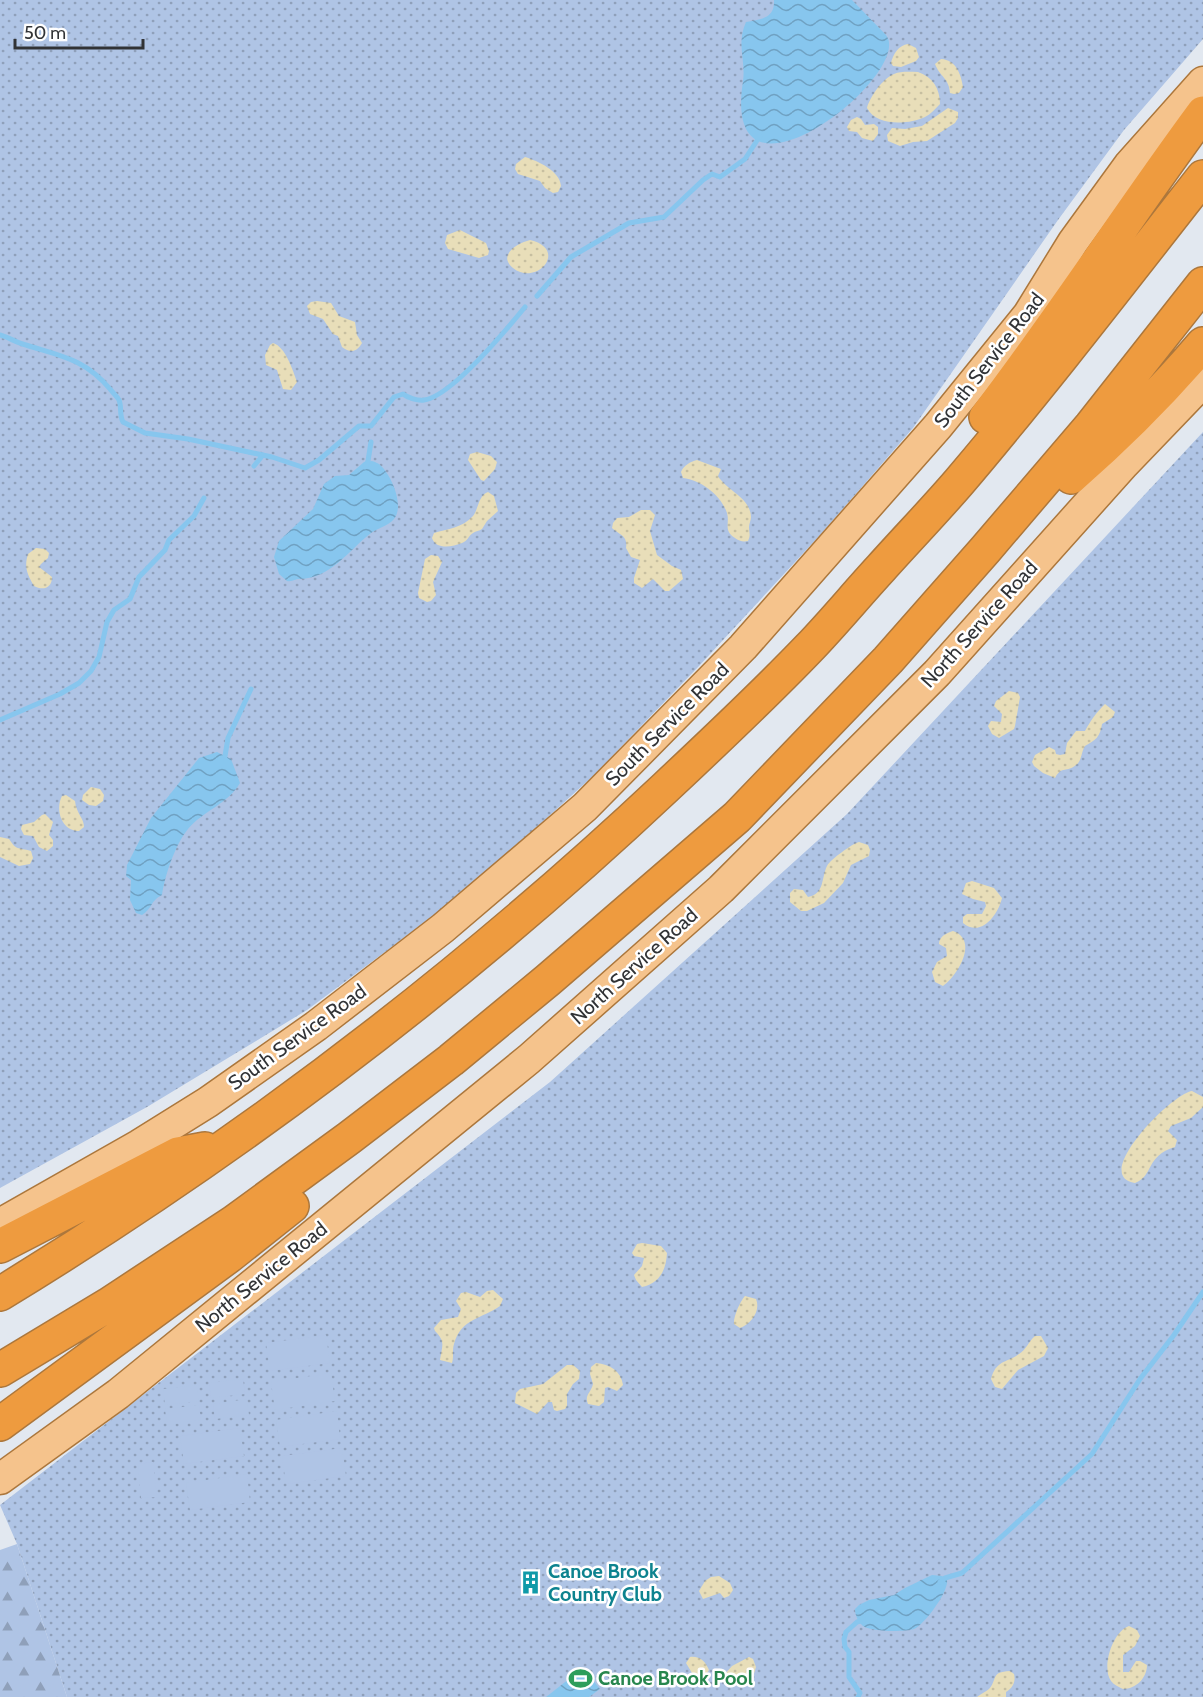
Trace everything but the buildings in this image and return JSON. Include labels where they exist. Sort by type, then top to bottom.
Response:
[{"type":"highway","points":[[906,540],[941,475],[1068,306],[1163,167],[1203,113]]},
{"type":"highway","points":[[0,1294],[74,1249],[230,1144],[319,1079],[501,936],[604,846],[705,751],[809,648],[956,485],[1043,380],[1203,177]]},
{"type":"highway","points":[[0,1424],[219,1263],[343,1166],[548,980],[737,817],[888,660],[985,550],[1091,426],[1203,284]]},
{"type":"highway","points":[[985,550],[1092,459],[1177,375],[1203,344]]},
{"type":"highway","points":[[0,1370],[108,1305],[234,1222],[358,1131],[548,980]]},
{"type":"highway","points":[[0,1246],[178,1154],[230,1144]]},
{"type":"main road","name":"South Service Road","points":[[0,1224],[208,1102],[316,1026],[443,928],[585,807],[743,647],[938,426],[1028,315],[1073,242],[1129,165],[1203,82]]},
{"type":"main road","name":"North Service Road","points":[[0,1479],[118,1394],[520,1066],[721,889],[937,673],[1124,464],[1203,382]]},
{"type":"green space","points":[[0,0],[1203,0],[1203,39],[1124,130],[1058,220],[913,428],[821,534],[593,776],[514,848],[436,914],[307,1010],[147,1107],[0,1188]]},
{"type":"green space","points":[[1203,432],[1203,1697],[67,1697],[17,1544],[0,1505],[550,1082],[847,814]]},
{"type":"green space","points":[[326,1335],[330,1363],[270,1371],[266,1343]]},
{"type":"green space","points":[[331,1373],[335,1401],[275,1410],[271,1382]]},
{"type":"green space","points":[[243,1379],[245,1394],[211,1398],[209,1383]]},
{"type":"green space","points":[[197,1385],[199,1401],[165,1405],[163,1389]]},
{"type":"green space","points":[[247,1399],[249,1415],[215,1419],[213,1404]]},
{"type":"green space","points":[[199,1405],[201,1420],[167,1425],[165,1409]]},
{"type":"green space","points":[[337,1411],[340,1439],[280,1447],[276,1420]]},
{"type":"green space","points":[[240,1428],[244,1456],[184,1464],[180,1436]]},
{"type":"green space","points":[[342,1448],[346,1476],[286,1484],[282,1456]]},
{"type":"green space","points":[[153,1462],[157,1497],[141,1498],[138,1464]]},
{"type":"green space","points":[[247,1474],[250,1502],[190,1510],[186,1483]]},
{"type":"green space","points":[[17,1544],[67,1697],[0,1697],[0,1550]]},
{"type":"sand","points":[[908,44],[916,48],[919,57],[916,61],[901,67],[893,66],[891,63],[895,53],[899,48]]},
{"type":"sand","points":[[941,59],[954,65],[959,73],[963,87],[959,93],[950,93],[948,84],[935,64]]},
{"type":"sand","points":[[918,72],[932,80],[939,93],[940,104],[931,113],[910,122],[885,121],[871,114],[867,108],[877,89],[885,80],[897,73]]},
{"type":"sand","points":[[948,108],[958,112],[955,123],[927,141],[900,146],[888,141],[887,135],[892,128],[905,129],[922,126]]},
{"type":"sand","points":[[857,117],[865,125],[874,124],[878,127],[878,134],[873,141],[862,138],[857,132],[849,131],[847,127],[851,120]]},
{"type":"sand","points":[[525,157],[553,171],[560,181],[561,186],[558,192],[553,193],[540,181],[518,174],[515,169],[516,164]]},
{"type":"sand","points":[[460,230],[486,243],[488,255],[479,258],[448,249],[445,243],[447,235]]},
{"type":"sand","points":[[530,240],[547,251],[548,258],[539,270],[522,273],[509,263],[508,254],[515,247]]},
{"type":"sand","points":[[317,301],[331,303],[339,316],[355,322],[357,335],[362,343],[357,349],[350,351],[342,347],[338,336],[333,334],[323,319],[310,314],[307,306]]},
{"type":"sand","points":[[273,343],[282,349],[297,382],[291,390],[283,389],[277,370],[266,365],[265,355]]},
{"type":"sand","points":[[477,452],[491,456],[497,462],[495,469],[484,481],[468,460],[470,454]]},
{"type":"sand","points":[[697,460],[721,469],[718,476],[747,504],[751,517],[748,541],[738,540],[729,533],[728,517],[724,506],[710,490],[697,482],[683,478],[681,472],[684,467]]},
{"type":"sand","points":[[488,492],[494,496],[498,511],[482,529],[454,546],[441,546],[434,542],[432,538],[434,533],[455,528],[469,520],[475,513],[482,496]]},
{"type":"sand","points":[[641,510],[650,510],[655,515],[650,531],[657,555],[681,570],[683,579],[669,591],[665,591],[653,579],[642,588],[634,583],[640,560],[631,557],[626,548],[625,538],[612,528],[617,518],[629,517]]},
{"type":"sand","points":[[36,548],[45,549],[49,553],[48,558],[39,567],[52,577],[49,586],[44,588],[34,586],[27,570],[28,554]]},
{"type":"sand","points":[[431,555],[438,556],[442,562],[433,582],[436,595],[427,602],[419,598],[418,593],[425,559]]},
{"type":"sand","points":[[1009,691],[1018,693],[1020,697],[1015,726],[999,738],[992,734],[988,726],[991,721],[1001,722],[1002,714],[994,706],[996,701]]},
{"type":"sand","points":[[1105,704],[1115,712],[1113,717],[1102,724],[1097,738],[1085,746],[1076,765],[1062,770],[1055,778],[1034,766],[1032,762],[1035,755],[1049,747],[1055,750],[1056,754],[1065,754],[1067,743],[1076,731],[1085,731]]},
{"type":"sand","points":[[91,787],[100,789],[104,795],[103,801],[96,806],[89,805],[82,800],[83,795]]},
{"type":"sand","points":[[66,795],[75,801],[83,821],[84,827],[79,831],[68,827],[61,818],[60,801],[62,796]]},
{"type":"sand","points":[[45,814],[53,822],[49,835],[53,840],[53,846],[47,851],[39,847],[33,836],[24,835],[21,829],[22,825],[34,822]]},
{"type":"sand","points":[[0,837],[9,839],[18,848],[31,851],[33,858],[30,864],[19,866],[0,857]]},
{"type":"sand","points":[[859,842],[868,845],[869,856],[851,865],[843,883],[824,903],[807,911],[801,911],[790,902],[790,893],[794,889],[803,890],[808,897],[817,893],[829,863]]},
{"type":"sand","points":[[972,881],[994,888],[1002,898],[993,917],[976,928],[963,923],[963,917],[967,914],[982,914],[986,906],[985,902],[962,894],[966,883]]},
{"type":"sand","points":[[953,931],[961,935],[965,942],[965,949],[960,966],[943,986],[935,982],[932,972],[937,962],[947,956],[946,948],[939,944],[940,939]]},
{"type":"sand","points":[[1192,1091],[1203,1097],[1203,1107],[1191,1118],[1171,1126],[1168,1131],[1177,1140],[1175,1147],[1159,1155],[1141,1180],[1135,1183],[1124,1177],[1122,1167],[1128,1152],[1139,1136],[1168,1106]]},
{"type":"sand","points":[[637,1244],[661,1246],[667,1253],[661,1275],[642,1287],[634,1275],[642,1266],[644,1258],[634,1256],[632,1253]]},
{"type":"sand","points":[[493,1290],[503,1299],[500,1306],[473,1320],[462,1329],[454,1344],[452,1363],[440,1360],[442,1341],[434,1328],[441,1320],[458,1317],[461,1309],[456,1301],[461,1293],[466,1292],[480,1297],[487,1291]]},
{"type":"sand","points":[[745,1296],[756,1299],[757,1308],[751,1320],[740,1328],[734,1324],[734,1321],[739,1305]]},
{"type":"sand","points":[[1035,1336],[1041,1336],[1048,1348],[1044,1356],[1018,1370],[1002,1389],[995,1387],[991,1379],[996,1368],[1021,1352]]},
{"type":"sand","points":[[596,1363],[614,1369],[623,1385],[617,1391],[605,1388],[604,1402],[599,1406],[588,1404],[587,1401],[593,1384],[590,1374],[591,1367]]},
{"type":"sand","points":[[567,1365],[573,1365],[580,1371],[579,1379],[567,1394],[565,1409],[554,1410],[552,1402],[548,1402],[537,1414],[515,1403],[516,1393],[520,1389],[543,1384]]},
{"type":"sand","points":[[719,1576],[730,1583],[733,1590],[729,1596],[724,1598],[720,1593],[703,1599],[699,1591],[705,1581]]},
{"type":"sand","points":[[1129,1626],[1137,1630],[1140,1636],[1135,1646],[1123,1655],[1123,1672],[1129,1672],[1136,1661],[1147,1665],[1147,1670],[1140,1682],[1128,1689],[1123,1689],[1111,1681],[1107,1667],[1114,1642],[1123,1629]]},
{"type":"sand","points":[[690,1657],[697,1657],[704,1662],[709,1670],[707,1673],[697,1677],[692,1673],[686,1663]]},
{"type":"sand","points":[[749,1657],[753,1659],[756,1667],[753,1677],[746,1681],[740,1675],[734,1681],[725,1679],[724,1675],[732,1666]]},
{"type":"sand","points":[[1010,1671],[1015,1677],[1006,1692],[1006,1697],[977,1697],[989,1689],[997,1674]]},
{"type":"water","points":[[774,0],[852,0],[886,35],[888,54],[873,79],[848,105],[817,128],[786,142],[760,142],[744,123],[744,73],[741,45],[746,22],[770,15]]},
{"type":"water","points":[[372,461],[384,469],[395,490],[398,506],[394,519],[371,533],[330,569],[311,577],[287,581],[279,574],[274,557],[279,541],[313,509],[324,484],[335,476],[349,475],[364,462]]},
{"type":"water","points":[[217,752],[231,759],[240,783],[229,797],[188,829],[171,860],[162,895],[142,915],[136,913],[130,900],[131,880],[126,876],[127,865],[151,818],[199,758]]},
{"type":"water","points":[[932,1575],[942,1576],[947,1580],[947,1585],[935,1607],[919,1626],[910,1630],[880,1630],[867,1628],[858,1620],[855,1609],[859,1605],[869,1600],[894,1595]]},
{"type":"water","name":"Canoe Brook Pool","points":[[583,1668],[600,1689],[589,1697],[546,1697]]},
{"type":"waterway","points":[[537,296],[571,257],[629,223],[664,217],[703,180],[712,174],[720,177],[745,159],[760,136]]},
{"type":"waterway","points":[[0,335],[72,360],[91,371],[118,399],[123,422],[145,433],[188,439],[272,457],[305,468],[319,460],[359,426],[371,426],[394,397],[403,394],[413,399],[424,400],[436,396],[449,387],[464,375],[525,307]]},
{"type":"waterway","points":[[365,467],[371,442]]},
{"type":"waterway","points":[[254,466],[263,455]]},
{"type":"waterway","points":[[0,720],[60,694],[79,683],[91,671],[99,657],[107,622],[114,610],[130,599],[139,577],[165,550],[169,540],[194,516],[204,498]]},
{"type":"waterway","points":[[225,756],[228,738],[251,689]]},
{"type":"waterway","points":[[940,1582],[945,1578],[962,1573],[1092,1454],[1140,1379],[1203,1292]]},
{"type":"waterway","points":[[858,1697],[860,1693],[849,1677],[849,1652],[845,1647],[844,1639],[846,1632],[857,1622],[864,1620]]},
{"type":"place","name":"Canoe Brook Country Club","points":[[530,1583]]},
{"type":"place","name":"Canoe Brook Pool","points":[[580,1678]]}]
